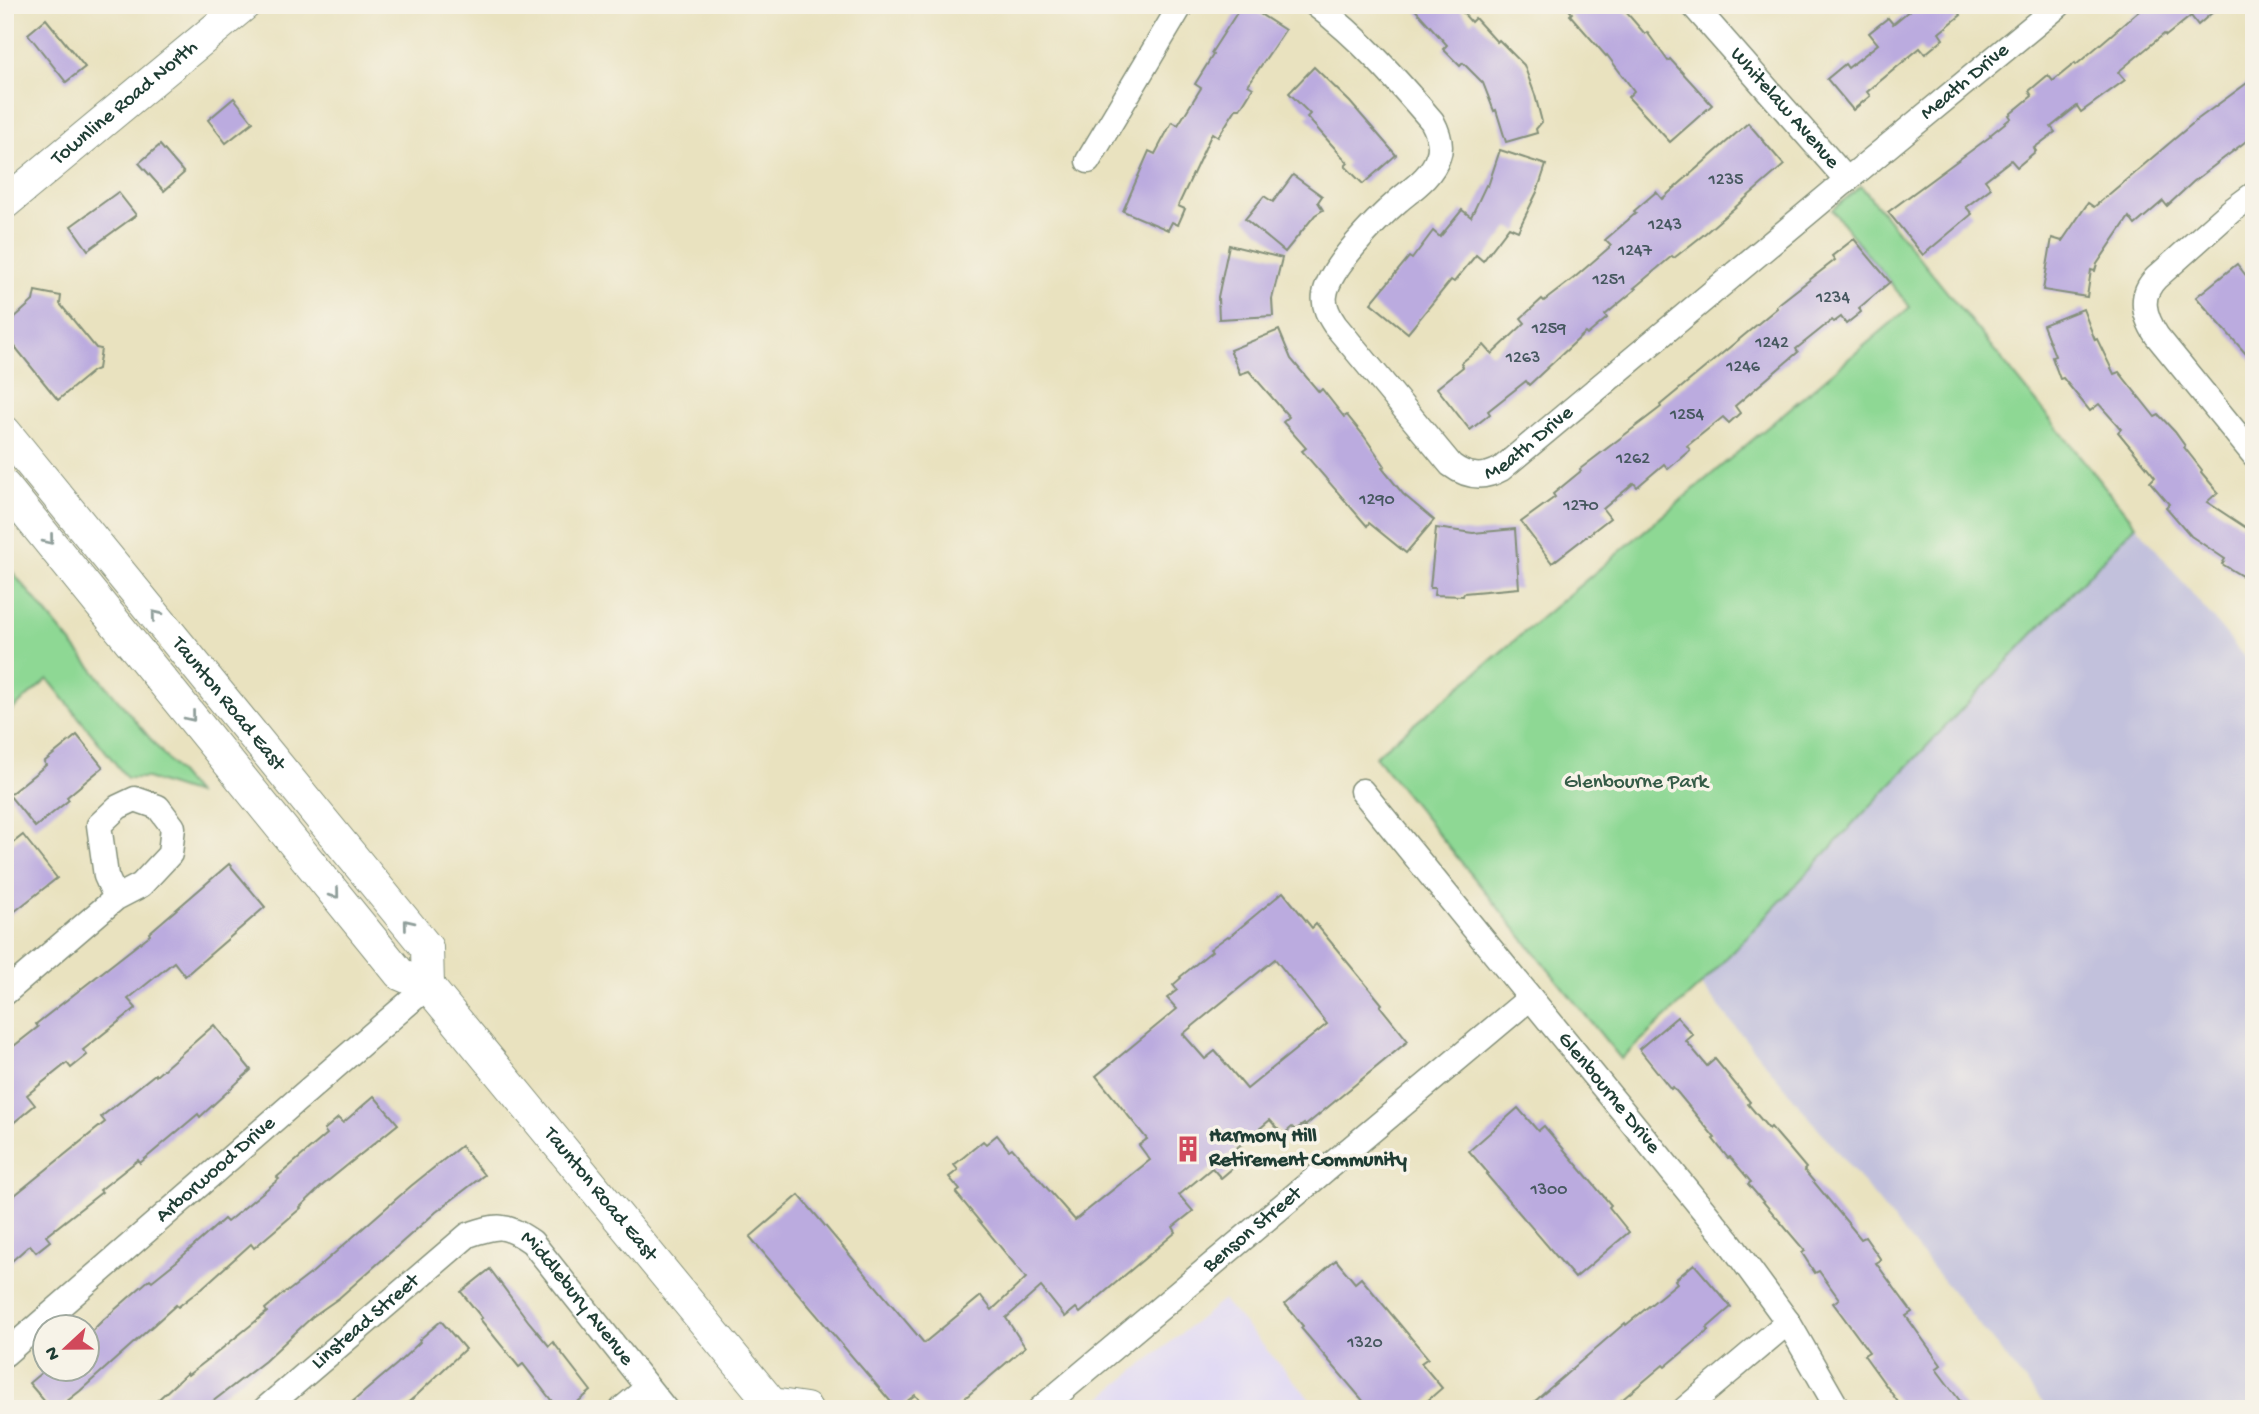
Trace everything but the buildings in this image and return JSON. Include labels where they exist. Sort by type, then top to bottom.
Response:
[{"type":"main road","name":"Townline Road North","points":[[5,203],[244,5]]},
{"type":"main road","name":"Taunton Road East","points":[[5,432],[427,948],[428,986]]},
{"type":"main road","name":"Taunton Road East","points":[[5,487],[400,974],[428,986],[772,1407],[806,1409]]},
{"type":"street","points":[[1088,161],[1181,5]]},
{"type":"street","name":"Meath Drive","points":[[1316,5],[1367,48],[1432,121],[1437,129],[1441,147],[1430,171],[1380,218],[1332,274],[1325,293],[1326,309],[1335,325],[1451,466],[1468,475],[1484,476],[1501,470],[2059,5]]},
{"type":"street","name":"Whitelaw Avenue","points":[[1693,5],[1847,180]]},
{"type":"street","points":[[2254,194],[2156,278],[2150,284],[2144,303],[2145,314],[2157,336],[2254,455]]},
{"type":"street","name":"Glenbourne Drive","points":[[1362,791],[1731,1244],[1788,1322],[1838,1409]]},
{"type":"street","points":[[5,993],[116,898]]},
{"type":"street","name":"Arborwood Drive","points":[[5,1353],[428,986]]},
{"type":"street","name":"Benson Street","points":[[1040,1409],[1530,998]]},
{"type":"street","name":"Middlebury Avenue","points":[[468,1235],[493,1226],[513,1229],[531,1242],[665,1409]]},
{"type":"street","name":"Linstead Street","points":[[265,1409],[468,1235]]},
{"type":"street","points":[[1685,1409],[1788,1322]]},
{"type":"street","points":[[622,1409],[647,1388]]},
{"type":"shaded area","points":[[2136,525],[2254,669],[2254,1409],[2048,1409],[1701,985]]},
{"type":"shaded area","points":[[1223,1300],[1319,1409],[1087,1409]]},
{"type":"green space","name":"Glenbourne Park","points":[[1861,186],[2136,525],[1701,985],[1621,1059],[1375,756],[1910,307],[1832,210]]},
{"type":"green space","points":[[5,563],[196,794],[147,778],[127,778],[48,679],[5,716]]},
{"type":"place","name":"Harmony Hill Retirement Community","points":[[1188,1149]]}]
